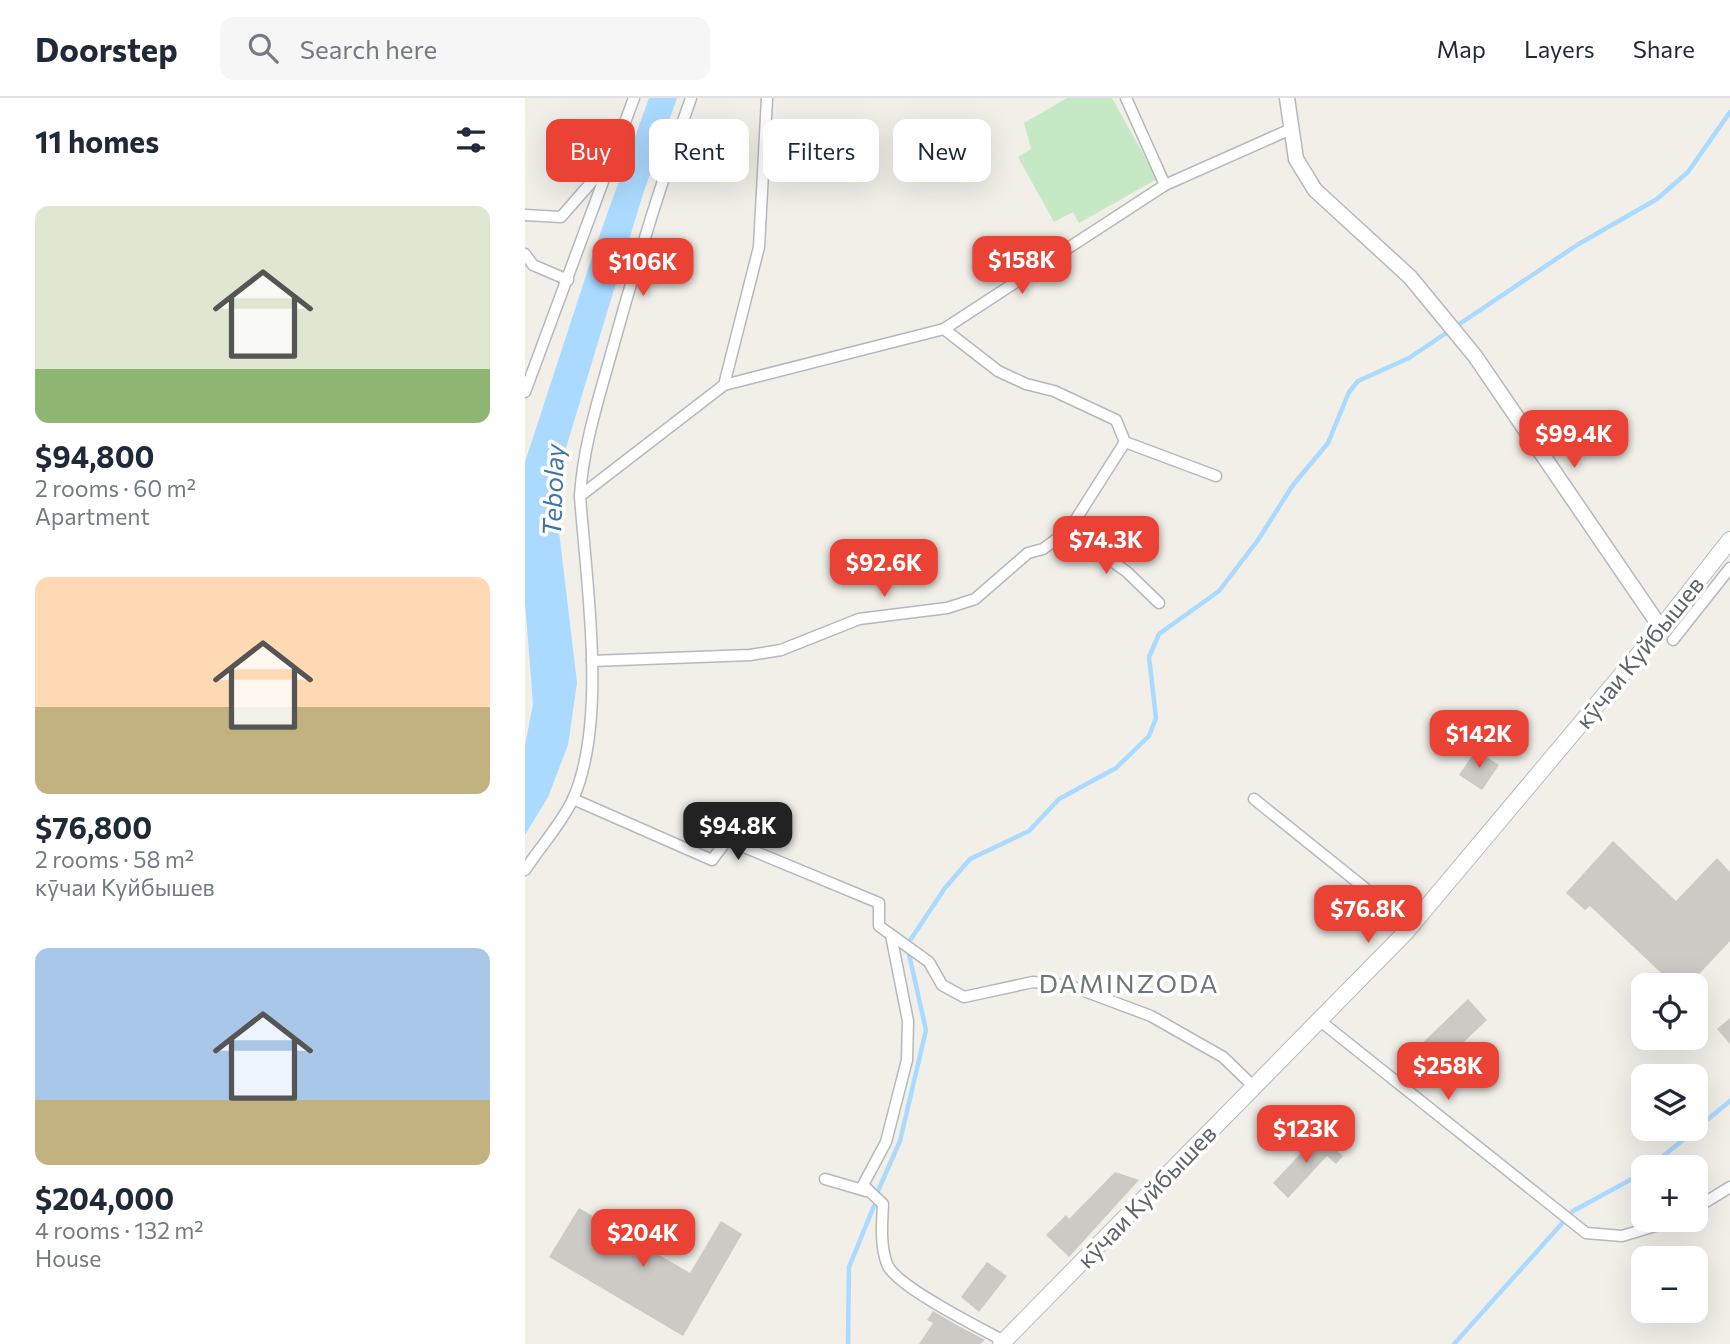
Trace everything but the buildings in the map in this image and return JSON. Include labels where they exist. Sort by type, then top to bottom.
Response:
[{"type":"main road","name":"кӯчаи Куйбышев","points":[[1003,1343],[1412,926],[1667,634],[1730,540]]},
{"type":"street","points":[[627,119],[634,98]]},
{"type":"street","points":[[525,870],[573,799],[589,737],[592,661],[580,496],[582,459],[652,207],[691,98]]},
{"type":"street","points":[[724,385],[759,247],[767,98]]},
{"type":"street","points":[[1126,98],[1165,184]]},
{"type":"street","points":[[1287,98],[1296,159],[1315,190],[1410,277],[1447,321],[1667,634],[1730,568]]},
{"type":"street","points":[[580,496],[724,385],[944,329],[1165,184],[1291,129]]},
{"type":"street","points":[[525,215],[532,213],[561,217],[591,182]]},
{"type":"street","points":[[525,392],[604,182]]},
{"type":"street","points":[[525,254],[533,265],[568,280]]},
{"type":"street","points":[[944,329],[998,371],[1026,384],[1054,391],[1116,420],[1125,442],[1216,476]]},
{"type":"street","points":[[592,661],[750,655],[781,650],[859,618],[947,608],[975,599],[1028,553],[1043,550],[1069,530],[1125,442]]},
{"type":"street","points":[[1069,530],[1126,572],[1159,603]]},
{"type":"street","points":[[573,799],[712,860],[727,841],[879,903],[879,926],[929,962],[942,985],[964,997],[1033,982],[1071,986],[1151,1016],[1223,1057],[1254,1087]]},
{"type":"street","points":[[1254,799],[1412,926]]},
{"type":"street","points":[[866,1191],[863,1185],[886,1142],[907,1060],[908,1021],[891,935]]},
{"type":"street","points":[[1319,1020],[1586,1233],[1622,1236],[1635,1232]]},
{"type":"street","points":[[825,1179],[866,1191],[883,1204],[882,1244],[888,1267],[912,1289],[1003,1343]]},
{"type":"street","points":[[1708,1201],[1730,1187]]},
{"type":"green space","points":[[1067,98],[1112,98],[1157,179],[1079,223],[1073,212],[1054,222],[1018,157],[1031,149],[1024,123]]},
{"type":"water","name":"Tebolay","points":[[649,98],[677,98],[670,119],[649,119],[649,177],[559,471],[558,523],[577,683],[568,745],[548,797],[525,835],[525,746],[533,704],[525,602],[525,462],[619,182],[635,182],[635,137]]},
{"type":"waterway","points":[[878,1191],[900,1141],[926,1030],[909,954],[909,942],[945,888],[970,859],[1029,831],[1059,799],[1116,768],[1149,736],[1156,718],[1149,657],[1159,634],[1219,591],[1258,540],[1293,485],[1328,443],[1349,392],[1358,381],[1409,358],[1577,245],[1657,199],[1688,172],[1730,112]]},
{"type":"waterway","points":[[1665,1155],[1730,1101]]},
{"type":"waterway","points":[[1454,1344],[1573,1211],[1631,1180]]},
{"type":"waterway","points":[[848,1344],[849,1267],[874,1206]]},
{"type":"district","name":"DAMINZODA","points":[[1129,982]]}]
